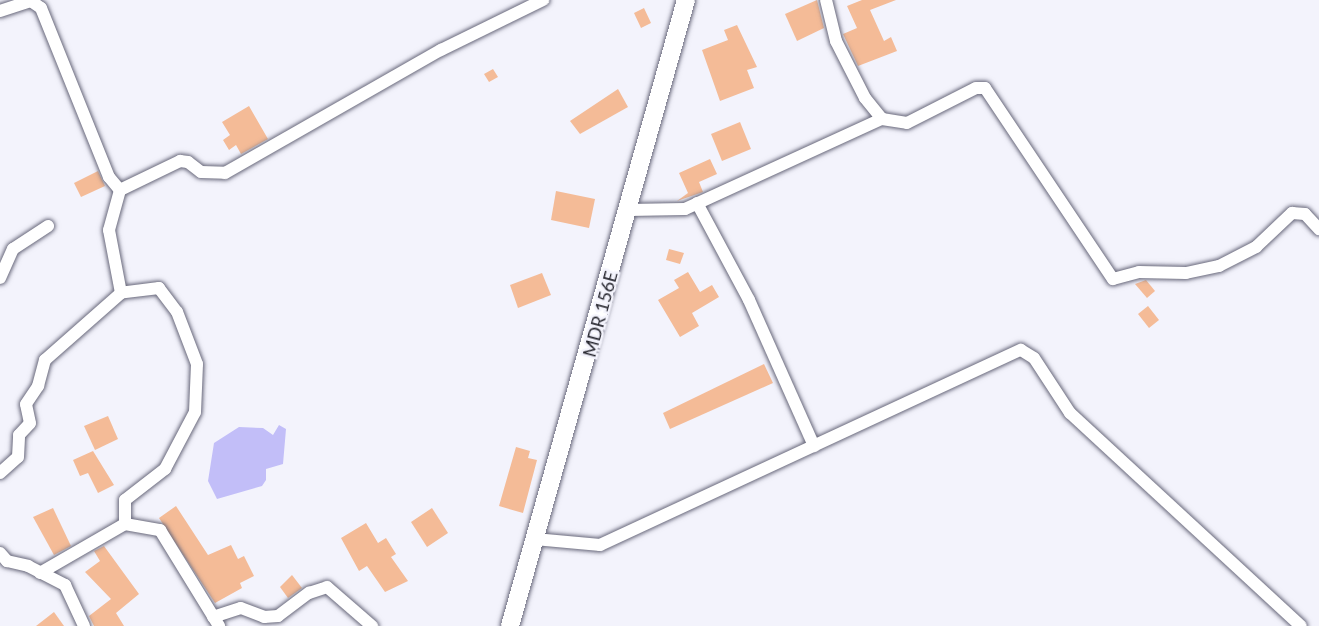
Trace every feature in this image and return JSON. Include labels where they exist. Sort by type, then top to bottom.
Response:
[{"type":"main road","name":"MDR 156E","points":[[510,626],[686,0]]},
{"type":"street","points":[[120,190],[180,161],[188,162],[201,172],[225,173],[441,50],[543,0]]},
{"type":"street","points":[[826,0],[836,40],[865,98],[882,119]]},
{"type":"street","points":[[0,11],[32,1],[41,8],[109,177],[120,190]]},
{"type":"street","points":[[628,210],[671,210],[697,203],[882,119],[907,123],[976,88],[985,88],[1113,279],[1150,271],[1186,273],[1219,266],[1256,247],[1292,213],[1305,214],[1319,229]]},
{"type":"street","points":[[120,190],[110,230],[121,292]]},
{"type":"street","points":[[697,203],[749,300],[814,446]]},
{"type":"street","points":[[0,278],[13,249],[48,226]]},
{"type":"street","points":[[0,472],[18,457],[20,435],[30,423],[26,404],[38,386],[45,360],[121,292],[152,287],[166,294],[177,312],[197,364],[193,419],[175,444],[165,469],[125,500],[125,524]]},
{"type":"street","points":[[535,539],[600,545],[1021,350],[1029,352],[1070,413],[1301,626]]},
{"type":"street","points":[[40,573],[125,524],[160,530],[216,621],[241,608],[264,617],[278,616],[309,593],[327,586],[372,626]]},
{"type":"street","points":[[0,553],[7,561],[65,585],[84,626]]},
{"type":"shaded area","points":[[279,425],[286,429],[283,464],[266,469],[266,480],[262,486],[217,499],[208,481],[214,443],[239,427],[263,428],[273,435]]},
{"type":"building","points":[[817,0],[824,28],[797,41],[785,14]]},
{"type":"building","points":[[862,0],[896,0],[870,10],[884,41],[891,37],[897,51],[858,66],[843,34],[857,28],[847,6]]},
{"type":"building","points":[[644,8],[651,23],[641,28],[634,13]]},
{"type":"building","points":[[737,25],[757,67],[747,70],[754,88],[720,101],[702,50],[728,40],[724,30]]},
{"type":"building","points":[[493,69],[498,77],[489,82],[484,74]]},
{"type":"building","points":[[618,89],[628,107],[580,134],[570,121]]},
{"type":"building","points":[[249,106],[268,139],[241,154],[236,145],[229,150],[223,140],[230,135],[222,122]]},
{"type":"building","points":[[740,122],[751,149],[722,161],[711,134]]},
{"type":"building","points":[[710,159],[717,174],[699,182],[703,192],[677,201],[688,193],[679,173]]},
{"type":"building","points":[[98,171],[105,186],[81,197],[74,183]]},
{"type":"building","points":[[556,191],[595,199],[589,228],[551,220]]},
{"type":"building","points":[[669,249],[684,253],[680,264],[666,260]]},
{"type":"building","points":[[688,272],[700,292],[712,285],[719,297],[692,313],[699,326],[680,337],[658,300],[679,288],[674,280]]},
{"type":"building","points":[[542,273],[551,295],[518,308],[510,285]]},
{"type":"building","points":[[1146,280],[1155,291],[1147,298],[1135,284]]},
{"type":"building","points":[[1148,306],[1159,320],[1149,328],[1138,314]]},
{"type":"building","points":[[764,364],[773,383],[670,429],[663,413]]},
{"type":"building","points":[[108,416],[118,439],[95,450],[84,426]]},
{"type":"building","points":[[516,447],[530,451],[528,458],[537,460],[523,513],[499,506]]},
{"type":"building","points":[[93,451],[114,485],[98,493],[88,473],[80,476],[73,460]]},
{"type":"building","points":[[176,506],[208,555],[231,545],[238,559],[244,556],[254,576],[240,583],[242,588],[215,603],[159,518]]},
{"type":"building","points":[[53,508],[71,546],[54,555],[33,517]]},
{"type":"building","points":[[432,508],[448,533],[427,547],[411,522]]},
{"type":"building","points":[[366,523],[378,543],[386,538],[396,554],[391,557],[408,581],[385,592],[367,566],[359,571],[341,538]]},
{"type":"building","points":[[104,546],[139,594],[116,613],[124,626],[94,626],[89,616],[111,599],[85,572],[100,561],[94,551]]},
{"type":"building","points":[[292,575],[302,588],[288,598],[280,587]]},
{"type":"building","points":[[54,612],[64,626],[36,626]]}]
